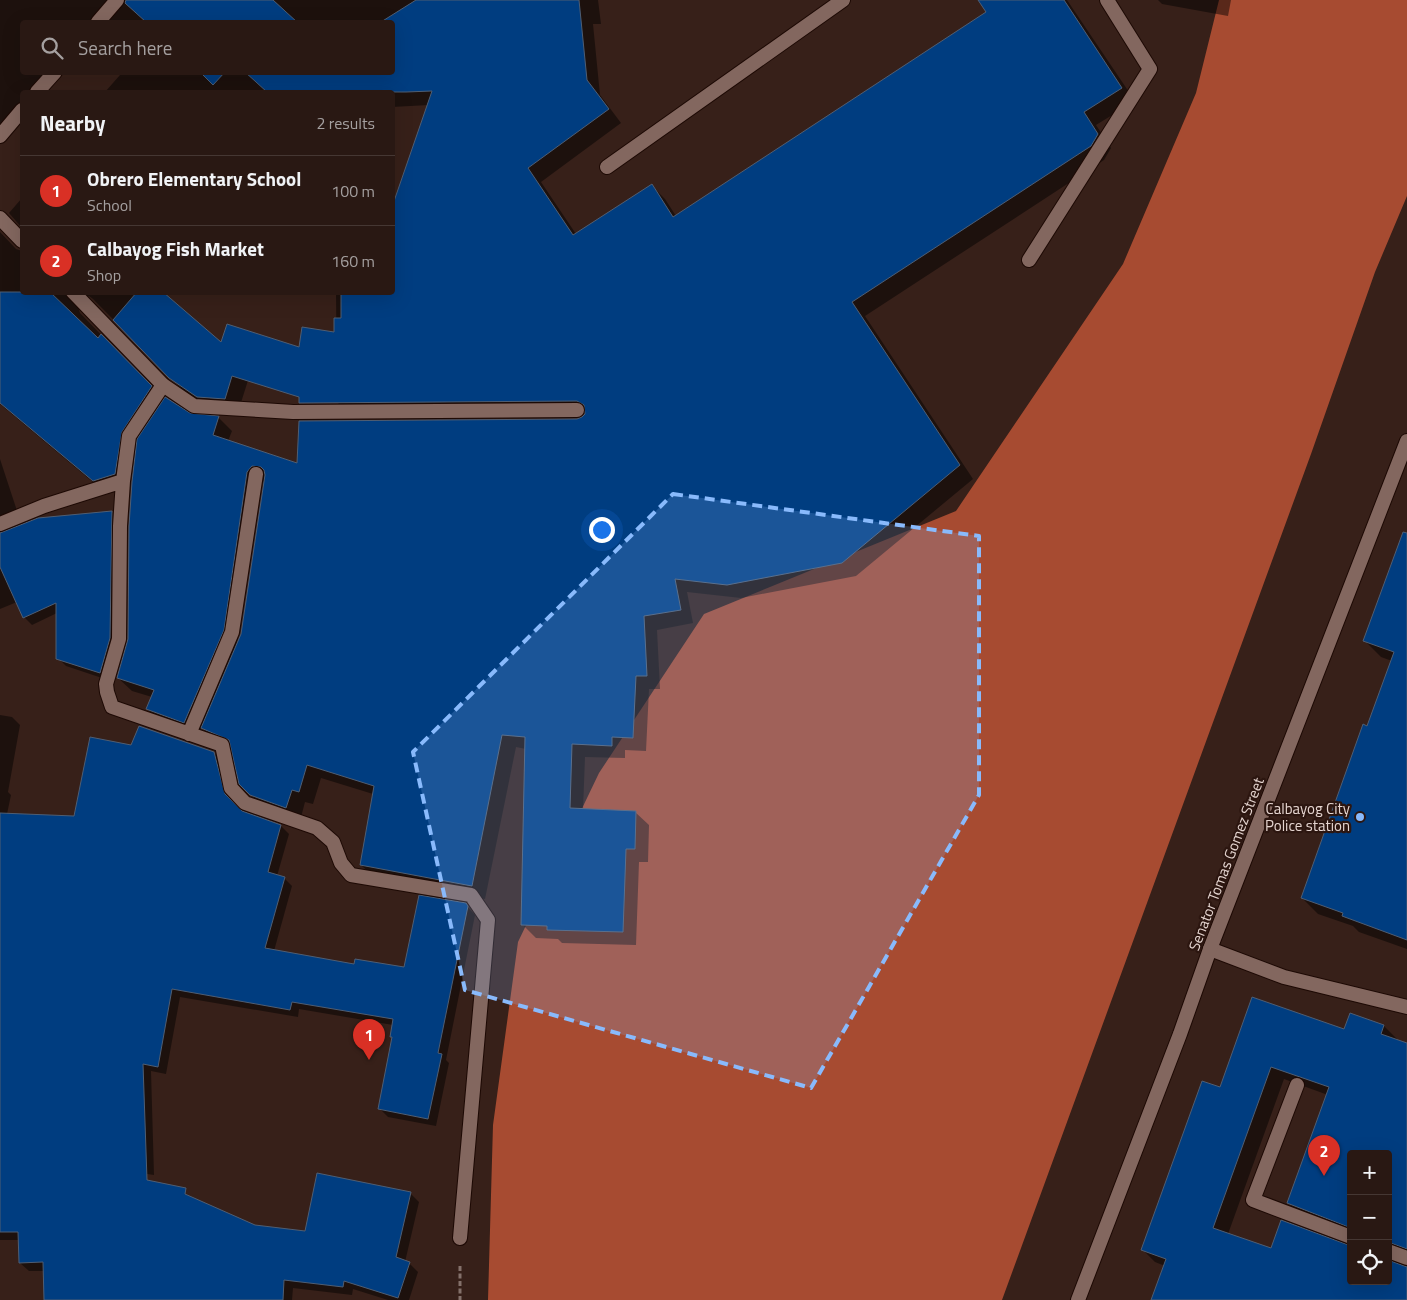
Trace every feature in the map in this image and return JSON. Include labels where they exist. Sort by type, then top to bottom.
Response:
[{"type":"main road","points":[[100,20],[117,0]]},
{"type":"main road","points":[[607,166],[843,0]]},
{"type":"main road","points":[[1029,260],[1150,69],[1107,0]]},
{"type":"main road","points":[[39,90],[51,75]]},
{"type":"main road","points":[[0,136],[20,112]]},
{"type":"main road","points":[[0,218],[20,239]]},
{"type":"main road","points":[[76,295],[163,385],[194,406],[293,412],[577,410]]},
{"type":"main road","points":[[163,385],[129,436],[123,480],[120,526],[119,638],[106,684],[112,707],[222,745],[231,788],[245,802],[317,828],[333,842],[341,863],[351,875],[471,895],[488,920],[460,1238]]},
{"type":"main road","name":"Senator Tomas Gomez Street","points":[[1078,1300],[1180,1034],[1210,949],[1407,441]]},
{"type":"main road","points":[[189,734],[232,632],[256,474]]},
{"type":"main road","points":[[0,524],[44,506],[123,480]]},
{"type":"main road","points":[[1210,949],[1284,977],[1407,1007]]},
{"type":"main road","points":[[1297,1085],[1253,1200],[1347,1235]]},
{"type":"main road","points":[[1392,1252],[1407,1258]]},
{"type":"path","points":[[460,1238],[460,1300]]},
{"type":"highlighted area","points":[[673,494],[979,536],[979,795],[811,1088],[465,990],[413,752]]},
{"type":"shaded area","points":[[1219,0],[1407,0],[1407,196],[1375,272],[1311,454],[1002,1300],[488,1300],[493,1125],[518,942],[599,773],[704,614],[956,511],[1123,264],[1196,93]]},
{"type":"building","points":[[126,0],[273,0],[295,20],[144,20],[125,3]]},
{"type":"building","points":[[416,0],[579,0],[587,80],[609,109],[528,168],[573,235],[652,184],[673,217],[986,12],[978,0],[1064,0],[1122,88],[1084,112],[1098,134],[1091,146],[852,302],[960,465],[842,563],[727,585],[675,579],[681,610],[644,616],[647,676],[636,676],[633,738],[612,737],[612,746],[572,744],[570,808],[636,811],[635,849],[626,849],[623,932],[547,930],[547,926],[521,925],[525,737],[502,735],[472,886],[360,865],[374,786],[307,765],[299,792],[292,790],[286,808],[250,795],[239,784],[229,740],[201,728],[241,634],[265,475],[261,467],[252,466],[247,472],[224,630],[184,723],[146,709],[154,690],[117,678],[128,639],[129,526],[137,439],[165,397],[190,413],[219,416],[213,435],[297,463],[299,421],[577,419],[585,414],[584,405],[577,401],[299,403],[299,397],[232,376],[225,399],[197,397],[169,378],[113,320],[134,295],[166,295],[221,342],[227,324],[299,347],[302,327],[334,332],[334,318],[341,318],[341,295],[395,295],[395,198],[432,91],[265,90],[248,75],[395,75],[395,20],[384,20]]},
{"type":"building","points":[[203,75],[222,75],[213,85]]},
{"type":"building","points":[[0,292],[20,292],[20,295],[53,295],[98,338],[101,334],[152,386],[122,432],[115,474],[93,481],[0,403]]},
{"type":"building","points":[[112,511],[110,638],[100,673],[56,659],[56,603],[23,618],[0,567],[0,533],[38,518]]},
{"type":"building","points":[[1403,532],[1407,533],[1407,940],[1342,916],[1343,913],[1301,898],[1363,724],[1367,726],[1394,652],[1363,641]]},
{"type":"building","points":[[139,726],[214,752],[225,794],[242,811],[281,825],[268,872],[285,877],[265,948],[354,964],[355,959],[404,967],[419,895],[466,903],[468,906],[438,1053],[442,1054],[428,1119],[378,1109],[392,1037],[390,1037],[393,1019],[292,1002],[290,1010],[172,989],[158,1067],[143,1064],[147,1180],[186,1188],[185,1194],[255,1225],[305,1231],[317,1173],[411,1192],[396,1257],[410,1262],[398,1298],[344,1281],[343,1287],[284,1280],[283,1300],[44,1300],[43,1262],[19,1263],[18,1232],[0,1232],[0,813],[74,816],[90,737],[131,745]]},
{"type":"building","points":[[1252,997],[1344,1029],[1350,1013],[1384,1025],[1381,1034],[1407,1043],[1407,1249],[1392,1243],[1392,1150],[1347,1150],[1347,1226],[1287,1203],[1329,1087],[1271,1067],[1213,1228],[1271,1248],[1281,1220],[1347,1245],[1347,1285],[1392,1285],[1392,1261],[1407,1267],[1407,1300],[1151,1300],[1166,1259],[1141,1250],[1202,1081],[1220,1087]]},
{"type":"place","name":"Calbayog City Police station","points":[[1360,817]]},
{"type":"place","name":"Obrero Elementary School","points":[[369,1060]]},
{"type":"place","name":"Calbayog Fish Market","points":[[1324,1176]]}]
